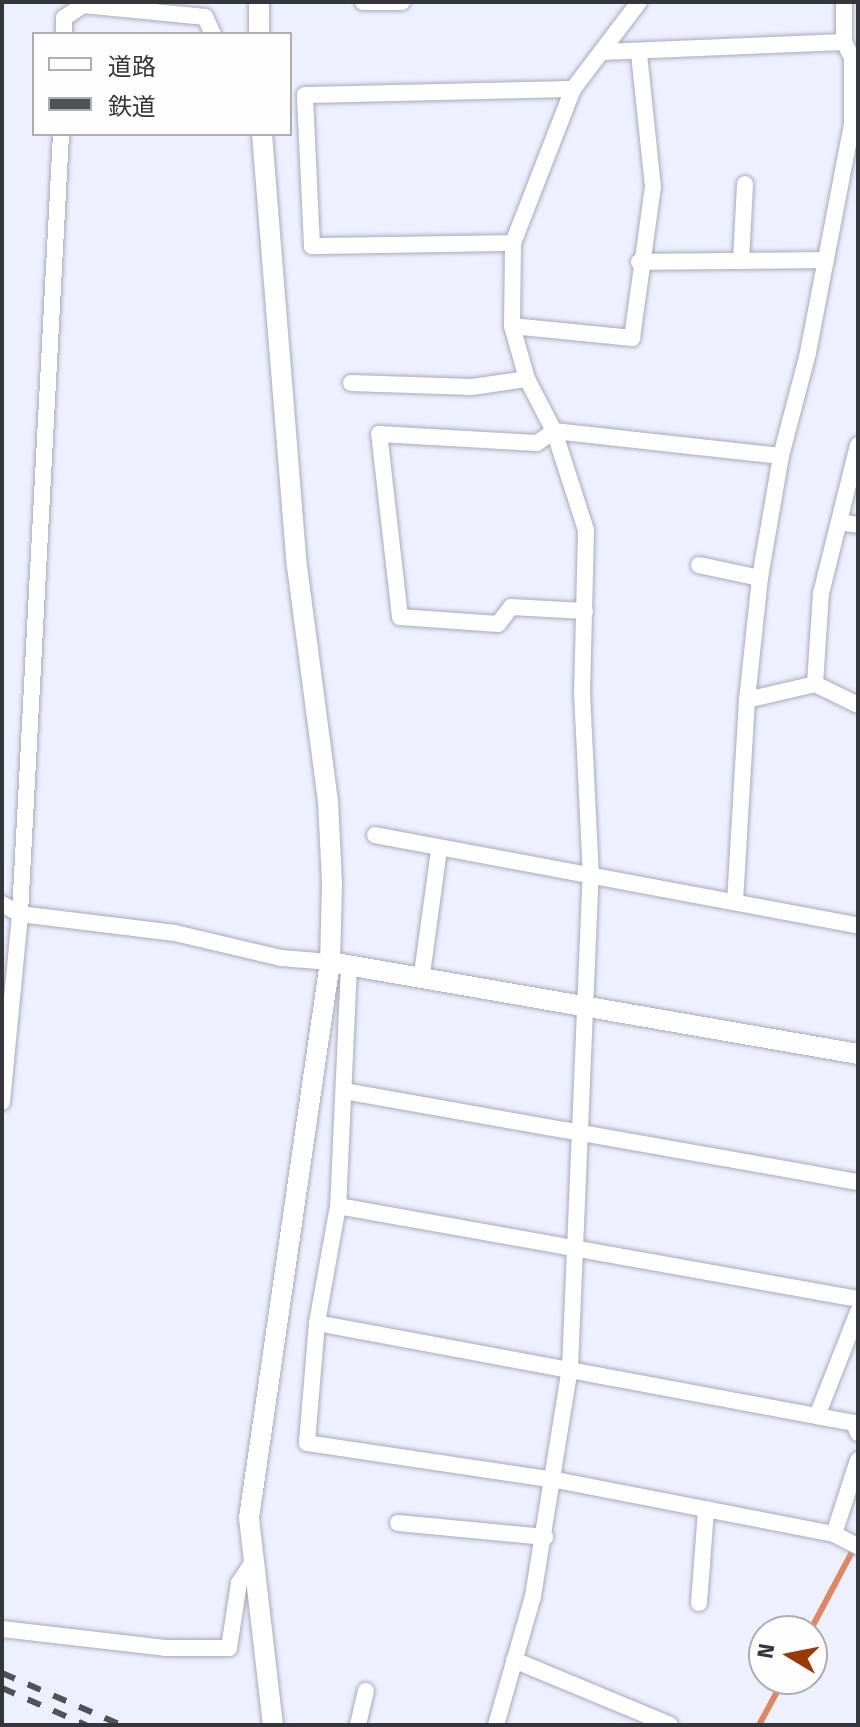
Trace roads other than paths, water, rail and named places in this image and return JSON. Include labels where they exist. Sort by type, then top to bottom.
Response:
[{"type":"street","points":[[259,2],[259,32]]},
{"type":"street","points":[[363,2],[402,2]]},
{"type":"street","points":[[496,1725],[545,1537],[556,1480],[570,1368],[591,877],[582,695],[586,530],[554,431],[527,379],[512,326],[513,243],[573,89],[603,52],[634,4]]},
{"type":"street","points":[[64,32],[64,18],[83,5],[205,17],[212,32]]},
{"type":"street","points":[[735,900],[747,700],[760,578],[781,456],[826,260],[852,124],[852,58],[844,42],[849,14]]},
{"type":"street","points":[[603,52],[639,53],[844,42]]},
{"type":"street","points":[[512,326],[632,338],[639,262],[653,187],[639,53]]},
{"type":"street","points":[[513,243],[312,246],[305,95],[573,89]]},
{"type":"street","points":[[2,1102],[20,914],[61,136]]},
{"type":"street","points":[[262,136],[297,566],[328,801],[340,964],[344,1091],[338,1206],[317,1323],[307,1443],[556,1480],[834,1534],[858,1546]]},
{"type":"street","points":[[741,261],[745,184]]},
{"type":"street","points":[[639,262],[826,260]]},
{"type":"street","points":[[351,383],[472,387],[527,379]]},
{"type":"street","points":[[585,611],[511,607],[498,624],[400,617],[379,434],[537,443],[554,431],[781,456]]},
{"type":"street","points":[[815,684],[821,593],[858,445]]},
{"type":"street","points":[[839,522],[858,525]]},
{"type":"street","points":[[699,565],[760,578]]},
{"type":"street","points":[[747,700],[815,684],[858,705]]},
{"type":"street","points":[[375,835],[439,850],[735,900],[858,925]]},
{"type":"street","points":[[422,974],[439,850]]},
{"type":"street","points":[[2,904],[20,914],[175,933],[281,958],[422,974],[858,1054]]},
{"type":"street","points":[[273,1725],[249,1518],[340,964]]},
{"type":"street","points":[[344,1091],[581,1130],[858,1182]]},
{"type":"street","points":[[338,1206],[858,1299]]},
{"type":"street","points":[[817,1416],[858,1312]]},
{"type":"street","points":[[317,1323],[570,1368],[653,1389],[854,1423],[858,1433]]},
{"type":"street","points":[[834,1534],[858,1460]]},
{"type":"street","points":[[699,1603],[706,1509]]},
{"type":"street","points":[[398,1523],[545,1537]]},
{"type":"street","points":[[2,1629],[165,1648],[229,1648],[239,1583],[254,1560]]},
{"type":"street","points":[[514,1660],[670,1725]]},
{"type":"street","points":[[358,1725],[366,1691]]},
{"type":"waterway","points":[[819,1615],[852,1552]]},
{"type":"waterway","points":[[759,1725],[775,1695]]},
{"type":"railway","points":[[2,1673],[121,1725]]},
{"type":"railway","points":[[2,1688],[86,1725]]}]
